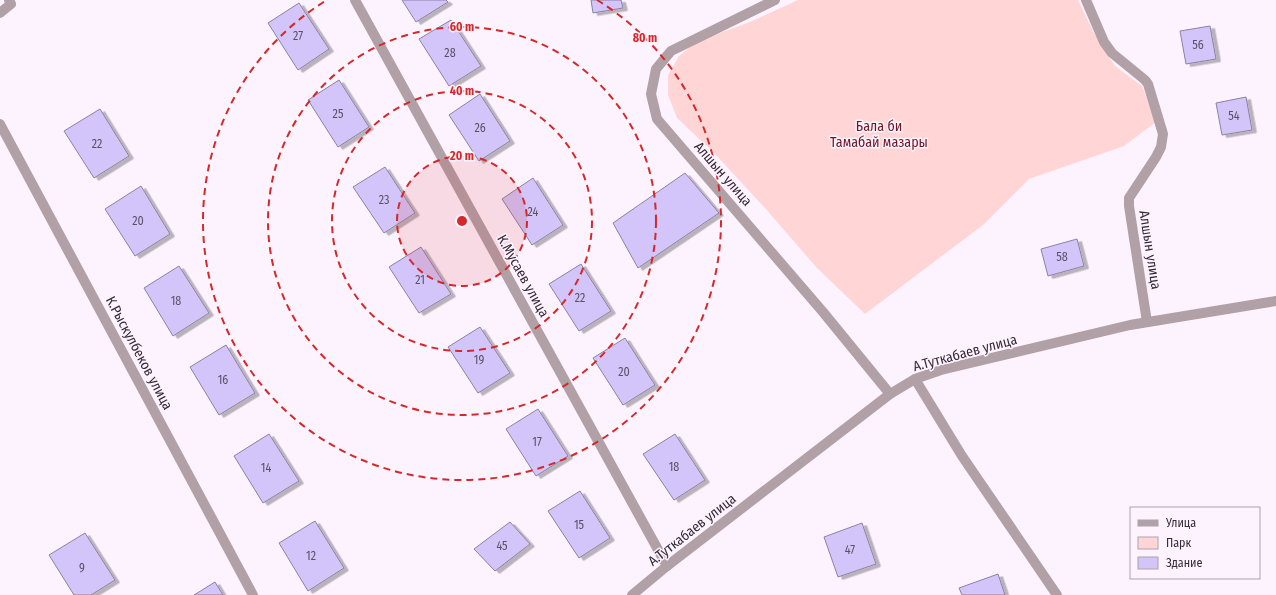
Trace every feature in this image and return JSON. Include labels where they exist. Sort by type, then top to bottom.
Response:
[{"type":"street","name":"К.Мусаев улица","points":[[355,0],[667,566]]},
{"type":"street","name":"Алшын улица","points":[[775,0],[671,51],[656,69],[651,94],[657,119],[823,312],[890,394]]},
{"type":"street","name":"Алшын улица","points":[[1086,0],[1104,42],[1112,53],[1148,84],[1163,134],[1161,147],[1130,198],[1129,206],[1147,322]]},
{"type":"street","points":[[0,13],[12,1]]},
{"type":"street","name":"К.Рыскулбеков улица","points":[[0,124],[253,595]]},
{"type":"street","name":"А.Туткабаев улица","points":[[632,595],[667,566],[890,394],[915,379],[941,370],[1147,322],[1276,301]]},
{"type":"street","points":[[915,379],[962,456],[1057,595]]},
{"type":"green space","name":"Бала би Тамабай мазары","points":[[798,0],[1078,0],[1093,31],[1115,66],[1142,86],[1156,122],[1124,146],[1029,179],[983,225],[865,314],[817,268],[764,207],[714,153],[677,118],[668,95],[668,75],[679,56],[698,41],[750,22]]},
{"type":"building","points":[[402,0],[446,0],[448,2],[416,22]]},
{"type":"building","points":[[591,0],[621,0],[623,8],[593,13]]},
{"type":"building","points":[[299,3],[329,49],[298,70],[268,23]]},
{"type":"building","points":[[451,20],[481,66],[449,86],[419,39]]},
{"type":"building","points":[[1210,26],[1216,59],[1186,64],[1180,31]]},
{"type":"building","points":[[339,80],[369,127],[338,147],[308,100]]},
{"type":"building","points":[[480,94],[510,141],[479,161],[449,115]]},
{"type":"building","points":[[1246,97],[1252,130],[1222,135],[1216,103]]},
{"type":"building","points":[[100,109],[129,156],[94,178],[64,131]]},
{"type":"building","points":[[385,167],[415,213],[384,233],[353,187]]},
{"type":"building","points":[[685,173],[719,213],[638,268],[613,223]]},
{"type":"building","points":[[533,178],[563,225],[532,245],[502,199]]},
{"type":"building","points":[[141,186],[170,234],[135,256],[105,209]]},
{"type":"building","points":[[1077,239],[1084,266],[1048,276],[1041,249]]},
{"type":"building","points":[[421,247],[451,294],[419,313],[389,267]]},
{"type":"building","points":[[581,264],[611,311],[579,331],[549,284]]},
{"type":"building","points":[[179,266],[209,313],[173,336],[144,288]]},
{"type":"building","points":[[480,327],[510,373],[478,393],[448,347]]},
{"type":"building","points":[[625,338],[655,385],[623,405],[593,358]]},
{"type":"building","points":[[226,345],[255,393],[219,415],[190,367]]},
{"type":"building","points":[[538,409],[568,456],[536,476],[506,429]]},
{"type":"building","points":[[269,434],[299,481],[263,503],[234,456]]},
{"type":"building","points":[[675,434],[705,480],[674,500],[643,454]]},
{"type":"building","points":[[580,491],[610,538],[579,558],[548,511]]},
{"type":"building","points":[[315,521],[344,568],[308,591],[279,543]]},
{"type":"building","points":[[510,522],[530,544],[495,571],[474,549]]},
{"type":"building","points":[[862,523],[876,564],[838,577],[824,537]]},
{"type":"building","points":[[85,533],[115,580],[91,595],[74,595],[49,555]]},
{"type":"building","points":[[998,574],[1005,595],[962,595],[959,588]]},
{"type":"building","points":[[215,582],[223,595],[194,595]]}]
